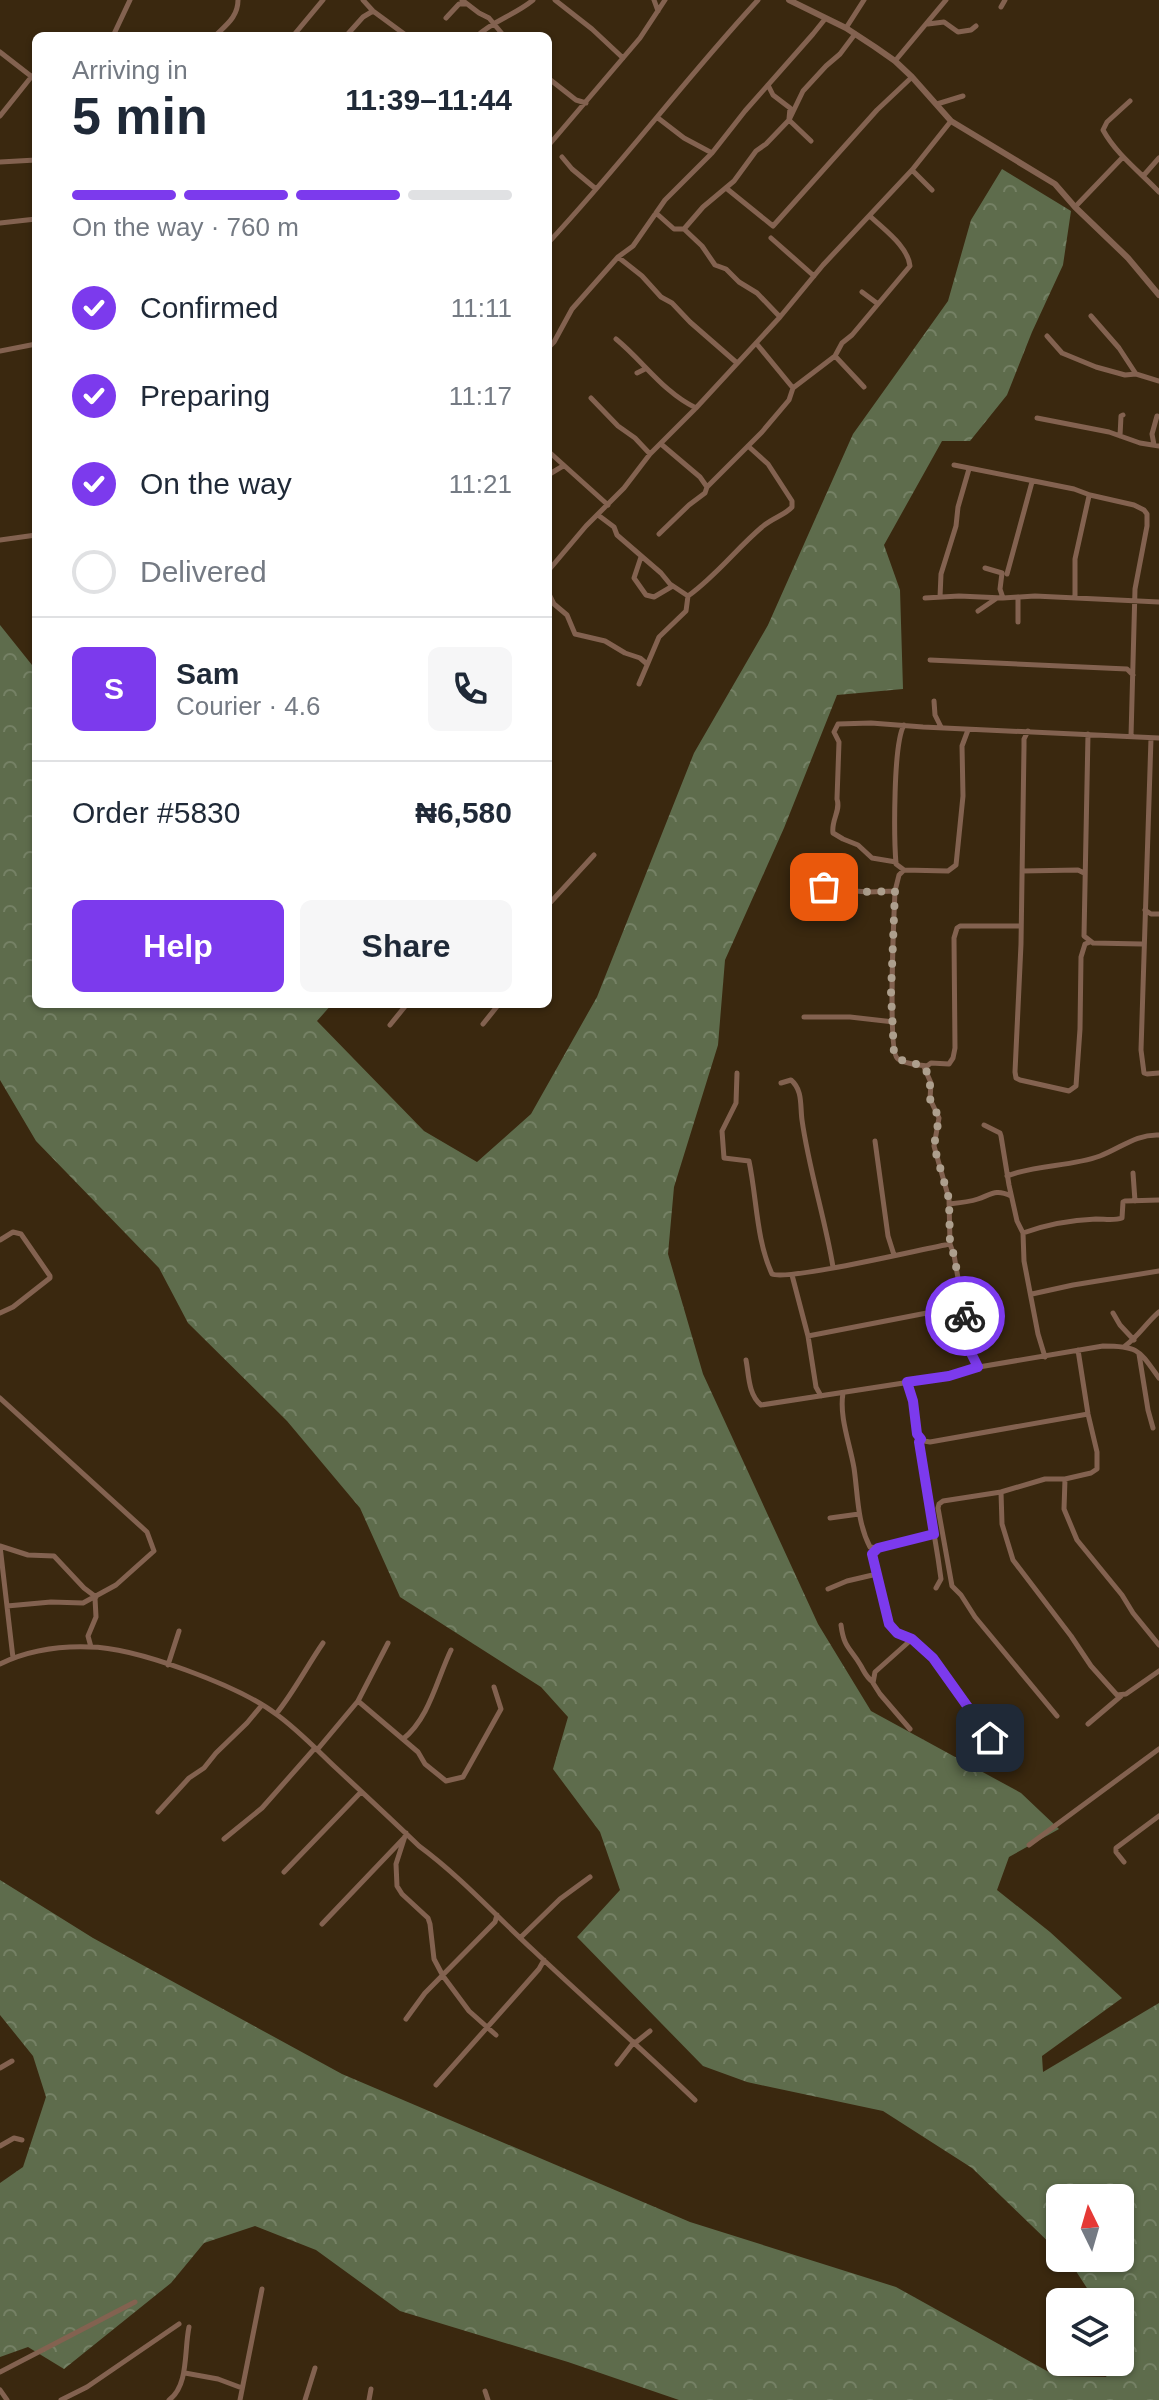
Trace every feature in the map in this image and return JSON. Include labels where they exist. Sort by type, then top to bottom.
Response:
[{"type":"street","points":[[115,32],[130,0]]},
{"type":"street","points":[[219,32],[238,10],[238,0]]},
{"type":"street","points":[[296,32],[323,0]]},
{"type":"street","points":[[363,0],[402,32]]},
{"type":"street","points":[[482,32],[533,0]]},
{"type":"street","points":[[555,0],[623,58]]},
{"type":"street","points":[[654,0],[658,12]]},
{"type":"street","points":[[552,141],[623,58],[665,0]]},
{"type":"street","points":[[552,238],[758,0]]},
{"type":"street","points":[[789,0],[846,28],[895,61],[951,121],[1055,184],[1128,258],[1159,295]]},
{"type":"street","points":[[846,28],[864,0]]},
{"type":"street","points":[[895,61],[946,0]]},
{"type":"street","points":[[1001,7],[1005,0]]},
{"type":"street","points":[[446,18],[465,2],[489,18],[500,32]]},
{"type":"street","points":[[350,32],[373,11]]},
{"type":"street","points":[[552,342],[572,309],[618,257],[633,246],[665,200],[712,153],[825,19]]},
{"type":"street","points":[[927,24],[944,22],[958,32],[976,26]]},
{"type":"street","points":[[684,229],[703,207],[734,181],[756,151],[789,120],[803,91],[855,34]]},
{"type":"street","points":[[0,52],[32,76]]},
{"type":"street","points":[[726,188],[773,226],[877,110],[912,77]]},
{"type":"street","points":[[0,116],[32,80]]},
{"type":"street","points":[[552,81],[576,100],[586,103]]},
{"type":"street","points":[[768,85],[773,95],[790,108],[789,120]]},
{"type":"street","points":[[937,104],[963,96]]},
{"type":"street","points":[[1130,101],[1107,122],[1103,130],[1123,157],[1159,192]]},
{"type":"street","points":[[658,118],[684,138],[712,153]]},
{"type":"street","points":[[789,120],[811,141]]},
{"type":"street","points":[[552,567],[650,454],[780,317],[912,170],[951,121]]},
{"type":"street","points":[[562,157],[596,189]]},
{"type":"street","points":[[1075,207],[1123,157]]},
{"type":"street","points":[[1144,175],[1159,158]]},
{"type":"street","points":[[0,162],[32,160]]},
{"type":"street","points":[[912,170],[932,190]]},
{"type":"street","points":[[656,213],[674,229],[684,229],[702,246],[715,265],[726,269],[757,293],[780,317]]},
{"type":"street","points":[[659,534],[705,493],[707,487],[789,400],[793,388],[835,356],[842,343],[906,271],[911,262],[904,250],[870,216]]},
{"type":"street","points":[[0,223],[32,219]]},
{"type":"street","points":[[771,238],[814,276]]},
{"type":"street","points":[[618,257],[737,363]]},
{"type":"street","points":[[862,292],[878,304]]},
{"type":"street","points":[[1091,316],[1119,348],[1136,374]]},
{"type":"street","points":[[1047,336],[1062,353],[1096,367],[1159,381]]},
{"type":"street","points":[[616,339],[675,395],[696,408]]},
{"type":"street","points":[[756,343],[793,388]]},
{"type":"street","points":[[0,351],[32,345]]},
{"type":"street","points":[[835,356],[864,387]]},
{"type":"street","points":[[637,373],[645,369]]},
{"type":"street","points":[[591,398],[650,454]]},
{"type":"street","points":[[1120,436],[1123,415]]},
{"type":"street","points":[[1157,416],[1152,434],[1157,445]]},
{"type":"street","points":[[1037,418],[1157,445]]},
{"type":"street","points":[[661,444],[700,477],[707,487]]},
{"type":"street","points":[[639,684],[664,630],[686,611],[688,596],[709,580],[769,520],[792,507],[792,501],[768,464],[748,446]]},
{"type":"street","points":[[552,455],[608,505]]},
{"type":"street","points":[[954,465],[1074,489],[1134,505],[1147,514],[1136,578],[1131,736]]},
{"type":"street","points":[[552,473],[563,466]]},
{"type":"street","points":[[940,597],[941,574],[969,469]]},
{"type":"street","points":[[1007,574],[1032,482]]},
{"type":"street","points":[[1075,597],[1075,559],[1090,495]]},
{"type":"street","points":[[598,515],[614,527],[617,535],[672,586],[688,596]]},
{"type":"street","points":[[0,540],[32,536]]},
{"type":"street","points":[[641,557],[634,578],[646,595],[654,597],[672,586]]},
{"type":"street","points":[[985,568],[1002,573],[1000,598]]},
{"type":"street","points":[[1018,597],[1018,622]]},
{"type":"street","points":[[925,598],[1075,597],[1159,602]]},
{"type":"street","points":[[978,611],[1000,598]]},
{"type":"street","points":[[552,600],[567,615],[575,634],[605,641],[647,664]]},
{"type":"street","points":[[930,660],[1118,668],[1129,670],[1134,676]]},
{"type":"street","points":[[934,701],[935,715],[942,728]]},
{"type":"street","points":[[968,730],[962,746],[963,796],[956,865],[948,871],[904,870],[896,862],[872,858],[858,845],[833,833],[832,825],[839,807],[839,742],[834,732],[841,723],[1159,738]]},
{"type":"street","points":[[896,862],[897,767],[900,734],[905,724]]},
{"type":"street","points":[[1028,731],[1024,739],[1016,1078],[1069,1091],[1076,1086],[1081,957],[1085,944],[1143,944]]},
{"type":"street","points":[[1088,734],[1083,930],[1090,942]]},
{"type":"street","points":[[1151,738],[1141,1050],[1143,1069],[1147,1074],[1159,1073]]},
{"type":"street","points":[[552,901],[594,855]]},
{"type":"street","points":[[904,870],[899,875],[895,891],[891,993],[895,1056],[903,1061],[924,1066],[931,1063],[949,1064],[954,1054],[954,938],[957,928],[1019,926]]},
{"type":"street","points":[[1022,871],[1078,870],[1084,873]]},
{"type":"street","points":[[802,874],[815,876],[826,889]]},
{"type":"street","points":[[816,895],[826,889],[895,891]]},
{"type":"street","points":[[846,912],[848,897],[857,891]]},
{"type":"street","points":[[1147,915],[1159,914]]},
{"type":"street","points":[[390,1025],[404,1008]]},
{"type":"street","points":[[483,1024],[496,1008]]},
{"type":"street","points":[[804,1017],[850,1017],[894,1022]]},
{"type":"street","points":[[924,1066],[930,1079],[930,1099],[939,1118],[934,1146],[949,1204],[950,1244],[971,1353],[978,1367]]},
{"type":"street","points":[[737,1073],[736,1103],[722,1131],[724,1158],[749,1161],[758,1231],[769,1269],[776,1276],[950,1244]]},
{"type":"street","points":[[781,1083],[791,1080],[799,1091],[805,1139],[833,1267]]},
{"type":"street","points":[[984,1125],[1001,1134],[1011,1196],[1023,1233],[1024,1261],[1045,1357]]},
{"type":"street","points":[[1007,1176],[1029,1168],[1099,1156],[1137,1137],[1159,1135]]},
{"type":"street","points":[[875,1141],[888,1236],[894,1255]]},
{"type":"street","points":[[1133,1173],[1135,1201]]},
{"type":"street","points":[[949,1204],[973,1200],[994,1191],[1011,1196]]},
{"type":"street","points":[[1023,1233],[1070,1222],[1117,1220],[1124,1213],[1123,1202],[1159,1200]]},
{"type":"street","points":[[0,1240],[13,1232],[21,1234],[45,1266],[50,1278],[22,1301],[0,1313]]},
{"type":"street","points":[[1032,1294],[1159,1271]]},
{"type":"street","points":[[792,1275],[808,1336],[816,1387],[821,1396]]},
{"type":"street","points":[[808,1336],[963,1306]]},
{"type":"street","points":[[1125,1346],[1159,1312]]},
{"type":"street","points":[[1113,1313],[1120,1325],[1136,1338],[1153,1428]]},
{"type":"street","points":[[746,1360],[753,1398],[761,1405],[949,1376],[978,1367],[1103,1346],[1125,1346],[1138,1352],[1159,1378]]},
{"type":"street","points":[[1057,1716],[952,1586],[939,1504],[1001,1492],[1045,1479],[1065,1479],[1097,1469],[1097,1452],[1078,1350]]},
{"type":"street","points":[[1142,1373],[1154,1371]]},
{"type":"street","points":[[907,1382],[917,1434],[930,1442],[1088,1414]]},
{"type":"street","points":[[843,1393],[843,1414],[859,1514],[889,1624],[933,1658],[990,1738]]},
{"type":"street","points":[[0,1398],[150,1537],[154,1551],[128,1576],[95,1597],[77,1604],[51,1602],[7,1606]]},
{"type":"street","points":[[921,1439],[921,1463],[941,1579],[936,1588]]},
{"type":"street","points":[[1065,1479],[1064,1509],[1077,1540],[1159,1645]]},
{"type":"street","points":[[1001,1492],[1004,1535],[1015,1564],[1094,1669],[1117,1695],[1122,1696]]},
{"type":"street","points":[[830,1518],[859,1514]]},
{"type":"street","points":[[871,1551],[934,1534]]},
{"type":"street","points":[[13,1658],[0,1546],[28,1555],[54,1556],[95,1597],[96,1617],[88,1636],[91,1647]]},
{"type":"street","points":[[828,1589],[877,1574]]},
{"type":"street","points":[[841,1625],[850,1654],[910,1729]]},
{"type":"street","points":[[168,1665],[179,1631]]},
{"type":"street","points":[[864,1675],[875,1672],[912,1639]]},
{"type":"street","points":[[276,1714],[323,1643]]},
{"type":"street","points":[[224,1839],[262,1808],[358,1701],[388,1643]]},
{"type":"street","points":[[0,1664],[59,1648],[109,1649],[221,1684],[262,1705],[316,1749],[405,1835],[445,1865],[695,2100]]},
{"type":"street","points":[[403,1739],[422,1717],[451,1650]]},
{"type":"street","points":[[1088,1724],[1159,1671]]},
{"type":"street","points":[[873,1683],[875,1672]]},
{"type":"street","points":[[358,1701],[446,1781],[463,1777],[501,1709],[494,1687]]},
{"type":"street","points":[[158,1812],[262,1705]]},
{"type":"street","points":[[1029,1845],[1159,1749]]},
{"type":"street","points":[[284,1872],[361,1792]]},
{"type":"street","points":[[1124,1862],[1116,1848],[1159,1816]]},
{"type":"street","points":[[322,1924],[405,1835]]},
{"type":"street","points":[[405,1835],[396,1864],[397,1886],[428,1918],[434,1959],[443,1976],[469,2011],[496,2035]]},
{"type":"street","points":[[520,1938],[560,1899],[590,1877]]},
{"type":"street","points":[[406,2019],[425,1993],[495,1922],[497,1914]]},
{"type":"street","points":[[495,1922],[504,1921]]},
{"type":"street","points":[[436,2085],[544,1960]]},
{"type":"street","points":[[617,2064],[634,2042],[650,2031]]},
{"type":"street","points":[[0,2068],[12,2061]]},
{"type":"street","points":[[0,2146],[14,2138],[22,2140]]},
{"type":"street","points":[[240,2400],[262,2289]]},
{"type":"street","points":[[0,2372],[135,2302]]},
{"type":"street","points":[[61,2400],[87,2387],[179,2324]]},
{"type":"street","points":[[169,2400],[177,2397],[185,2373],[189,2327]]},
{"type":"street","points":[[305,2400],[315,2368]]},
{"type":"street","points":[[185,2373],[207,2376],[242,2388]]},
{"type":"street","points":[[369,2400],[371,2389]]},
{"type":"street","points":[[0,2390],[7,2400]]},
{"type":"street","points":[[485,2391],[488,2400]]},
{"type":"green space","points":[[1002,169],[1071,211],[1063,265],[1007,395],[970,441],[942,441],[884,545],[900,590],[903,689],[837,695],[784,828],[725,960],[718,1045],[674,1187],[668,1254],[703,1374],[818,1624],[871,1711],[1021,1793],[1059,1829],[1009,1857],[997,1890],[1050,1932],[1122,1998],[1042,2056],[1043,2072],[1159,2003],[1159,2400],[679,2400],[568,2362],[400,2311],[316,2250],[255,2226],[204,2243],[171,2283],[64,2369],[28,2347],[0,2357],[0,2183],[23,2167],[46,2097],[33,2056],[0,2015],[0,1880],[93,1938],[342,2074],[690,2222],[896,2287],[1046,2370],[1046,2376],[1134,2376],[1134,2288],[1087,2288],[1077,2272],[1134,2272],[1134,2184],[1046,2184],[1046,2239],[972,2168],[883,2111],[747,2082],[703,2066],[577,1937],[620,1890],[600,1832],[553,1769],[568,1717],[541,1687],[400,1597],[360,1508],[287,1421],[188,1323],[159,1268],[36,1141],[0,1080],[0,625],[32,665],[32,1008],[328,1008],[317,1021],[424,1131],[477,1162],[531,1114],[597,997],[694,753],[768,625],[853,434],[948,301],[971,220]]},
{"type":"way so far","points":[[824,887],[869,892],[895,891],[891,993],[894,1054],[903,1061],[924,1066],[930,1079],[930,1099],[939,1118],[934,1146],[949,1199],[950,1244],[965,1316]]},
{"type":"route","points":[[965,1316],[971,1353],[978,1367],[949,1376],[907,1382],[917,1434],[921,1439],[923,1474],[934,1534],[899,1541],[878,1548],[872,1554],[889,1624],[933,1658],[990,1738]]}]
